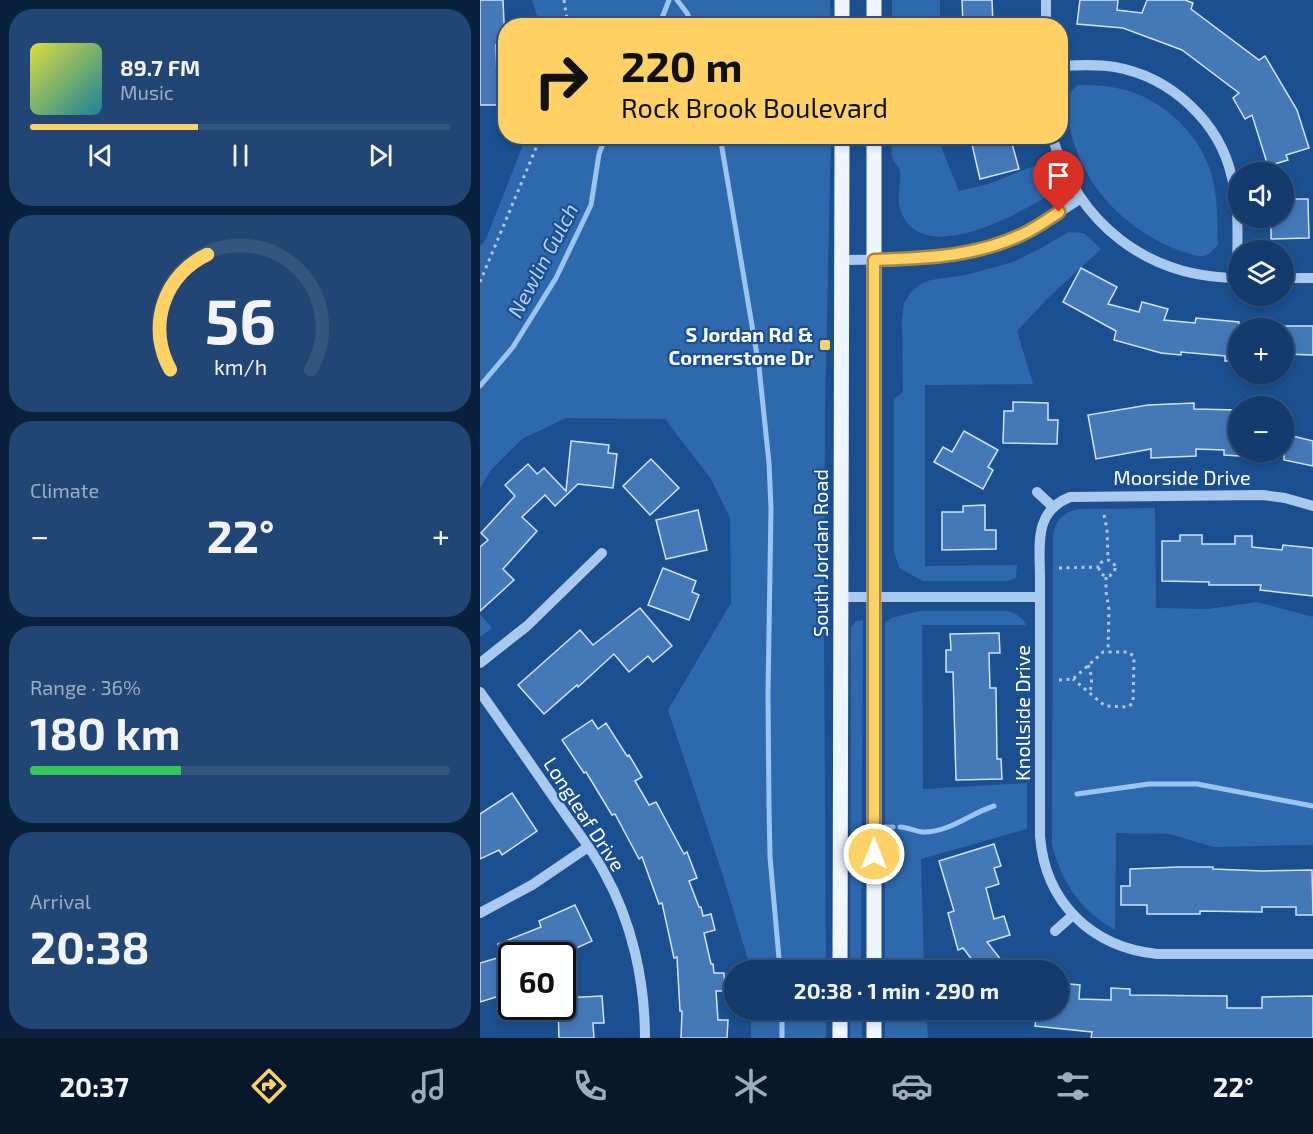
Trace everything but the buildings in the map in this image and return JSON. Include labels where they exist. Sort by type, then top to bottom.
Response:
[{"type":"main road","points":[[842,0],[842,18]]},
{"type":"main road","points":[[874,0],[874,18]]},
{"type":"main road","name":"South Jordan Road","points":[[840,960],[842,144]]},
{"type":"main road","points":[[874,144],[874,960]]},
{"type":"main road","points":[[840,1020],[840,1038]]},
{"type":"main road","points":[[874,1020],[874,1038]]},
{"type":"street","points":[[1046,0],[1046,18]]},
{"type":"street","points":[[1068,66],[1115,67],[1143,75],[1179,96],[1208,125],[1224,152],[1233,180],[1237,240]]},
{"type":"street","points":[[1055,144],[1065,172],[1080,199],[1112,233],[1130,248],[1165,265],[1195,274],[1228,278]]},
{"type":"street","points":[[841,261],[937,257],[976,250],[1025,233],[1080,199]]},
{"type":"street","points":[[1294,278],[1313,278]]},
{"type":"street","points":[[1037,492],[1053,507]]},
{"type":"street","name":"Moorside Drive","points":[[1053,507],[1061,500],[1080,496],[1263,495],[1313,506]]},
{"type":"street","name":"Knollside Drive","points":[[1053,507],[1047,512],[1041,528],[1040,597],[1041,848],[1052,885],[1073,915],[1089,929],[1107,941],[1148,953],[1313,954]]},
{"type":"street","points":[[480,663],[527,626],[602,553]]},
{"type":"street","points":[[841,597],[1040,597]]},
{"type":"street","name":"Longleaf Drive","points":[[480,692],[588,847],[612,888],[631,938],[643,995],[645,1038]]},
{"type":"street","points":[[480,913],[532,885],[588,847]]},
{"type":"street","points":[[1055,931],[1073,915]]},
{"type":"path","points":[[564,0],[567,18]]},
{"type":"path","points":[[480,282],[538,144]]},
{"type":"path","points":[[1104,515],[1108,560]]},
{"type":"path","points":[[1108,560],[1114,564],[1116,569],[1113,574],[1106,577],[1101,574],[1099,567],[1101,562],[1108,560]]},
{"type":"path","points":[[1059,568],[1099,567]]},
{"type":"path","points":[[1106,577],[1109,609],[1108,652]]},
{"type":"path","points":[[1059,680],[1073,679],[1100,654],[1129,652],[1134,657],[1133,704],[1105,706],[1073,679]]},
{"type":"path","points":[[1088,665],[1092,672],[1092,687],[1089,694]]},
{"type":"shaded area","points":[[532,0],[830,0],[831,18],[538,18]]},
{"type":"shaded area","points":[[892,0],[940,0],[940,18],[892,18]]},
{"type":"shaded area","points":[[1078,85],[1123,89],[1163,108],[1186,128],[1203,153],[1213,181],[1217,205],[1218,245],[1211,252],[1203,256],[1195,255],[1168,246],[1130,223],[1099,192],[1081,161],[1073,140],[1068,119],[1068,94]]},
{"type":"shaded area","points":[[523,144],[831,144],[825,408],[826,960],[748,960],[724,879],[668,710],[731,603],[730,518],[711,479],[665,419],[566,418],[522,439],[491,470],[480,488],[480,246],[486,239]]},
{"type":"shaded area","points":[[892,144],[940,144],[959,191],[988,184],[1039,164],[1049,182],[1044,198],[1011,216],[969,232],[947,236],[928,235],[912,228],[901,212],[900,171],[891,151]]},
{"type":"shaded area","points":[[1069,232],[1084,233],[1101,249],[1049,297],[1017,331],[1033,384],[925,385],[925,566],[1017,565],[1016,578],[1007,581],[923,581],[899,568],[894,551],[894,399],[903,392],[902,318],[904,303],[911,292],[922,283],[966,275],[1013,262]]},
{"type":"shaded area","points":[[1155,508],[1156,608],[1208,609],[1257,602],[1313,617],[1313,845],[1213,847],[1170,834],[1116,833],[1115,930],[1092,914],[1074,894],[1061,871],[1052,844],[1053,537],[1060,518],[1078,509]]},
{"type":"shaded area","points":[[920,611],[1008,611],[1019,616],[1026,625],[922,625],[923,789],[1027,783],[1027,829],[921,859],[924,960],[885,960],[885,623],[891,618]]},
{"type":"shaded area","points":[[480,614],[492,628],[480,637]]},
{"type":"shaded area","points":[[863,620],[861,960],[850,960],[851,627],[856,621]]},
{"type":"shaded area","points":[[751,1020],[826,1020],[826,1038],[751,1038]]},
{"type":"shaded area","points":[[850,1020],[862,1020],[862,1038],[850,1038]]},
{"type":"shaded area","points":[[885,1020],[927,1020],[928,1038],[885,1038]]},
{"type":"waterway","name":"Newlin Gulch","points":[[662,18],[669,0]]},
{"type":"waterway","points":[[677,0],[689,18]]},
{"type":"waterway","name":"Newlin Gulch","points":[[480,386],[513,347],[556,278],[591,205],[599,154],[603,144]]},
{"type":"waterway","points":[[721,144],[759,367],[769,463],[771,508],[768,695],[770,857],[779,960]]},
{"type":"waterway","points":[[1077,794],[1149,784],[1197,784],[1313,806]]},
{"type":"waterway","points":[[900,827],[920,832],[941,829],[994,806]]},
{"type":"waterway","points":[[885,827],[893,827]]},
{"type":"waterway","points":[[782,1020],[782,1038]]},
{"type":"place","name":"S Jordan Rd & Cornerstone Dr","points":[[825,345]]},
{"type":"route","points":[[874,854],[874,260],[937,257],[976,250],[1012,239],[1059,212]]}]
